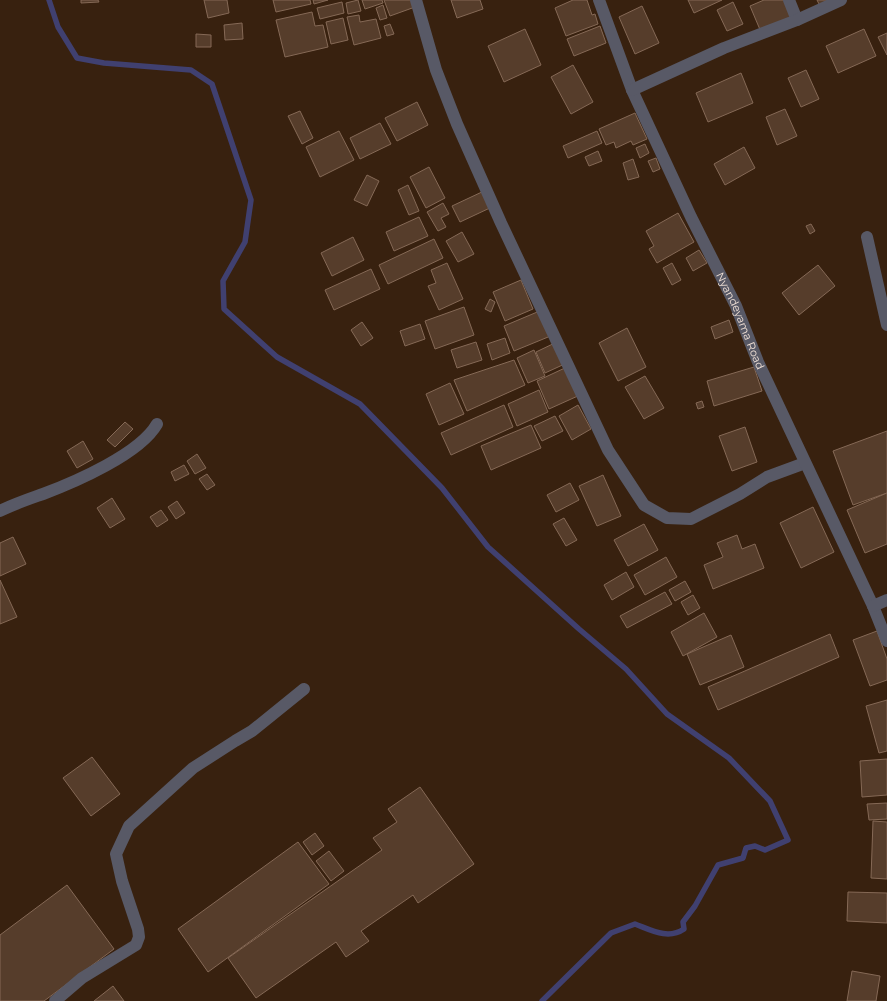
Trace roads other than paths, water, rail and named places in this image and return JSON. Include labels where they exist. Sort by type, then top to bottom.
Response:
[{"type":"street","points":[[416,0],[436,70],[457,124],[498,216],[608,450],[644,505],[667,518],[691,519],[740,494],[767,477],[805,462]]},
{"type":"street","name":"Nyandeyama Road","points":[[599,0],[632,90],[691,217],[736,306],[758,362],[873,606],[887,640]]},
{"type":"street","points":[[789,0],[797,20]]},
{"type":"street","points":[[632,90],[724,48],[797,20],[841,0]]},
{"type":"street","points":[[867,238],[887,325]]},
{"type":"street","points":[[0,510],[52,490],[123,457],[152,433],[157,424]]},
{"type":"street","points":[[873,606],[887,600]]},
{"type":"street","points":[[55,1001],[82,978],[136,945],[139,937],[138,929],[122,881],[116,854],[129,826],[194,768],[252,731],[304,689]]},
{"type":"waterway","points":[[49,0],[58,27],[77,58],[104,63],[191,70],[212,84],[251,200],[245,242],[223,281],[224,309],[277,357],[360,404],[442,488],[488,547],[626,669],[667,714],[729,758],[770,801],[788,840],[765,850],[755,846],[746,848],[743,858],[718,865],[695,906],[683,922],[684,929],[672,934],[666,934],[635,924],[611,933],[542,1001]]}]
